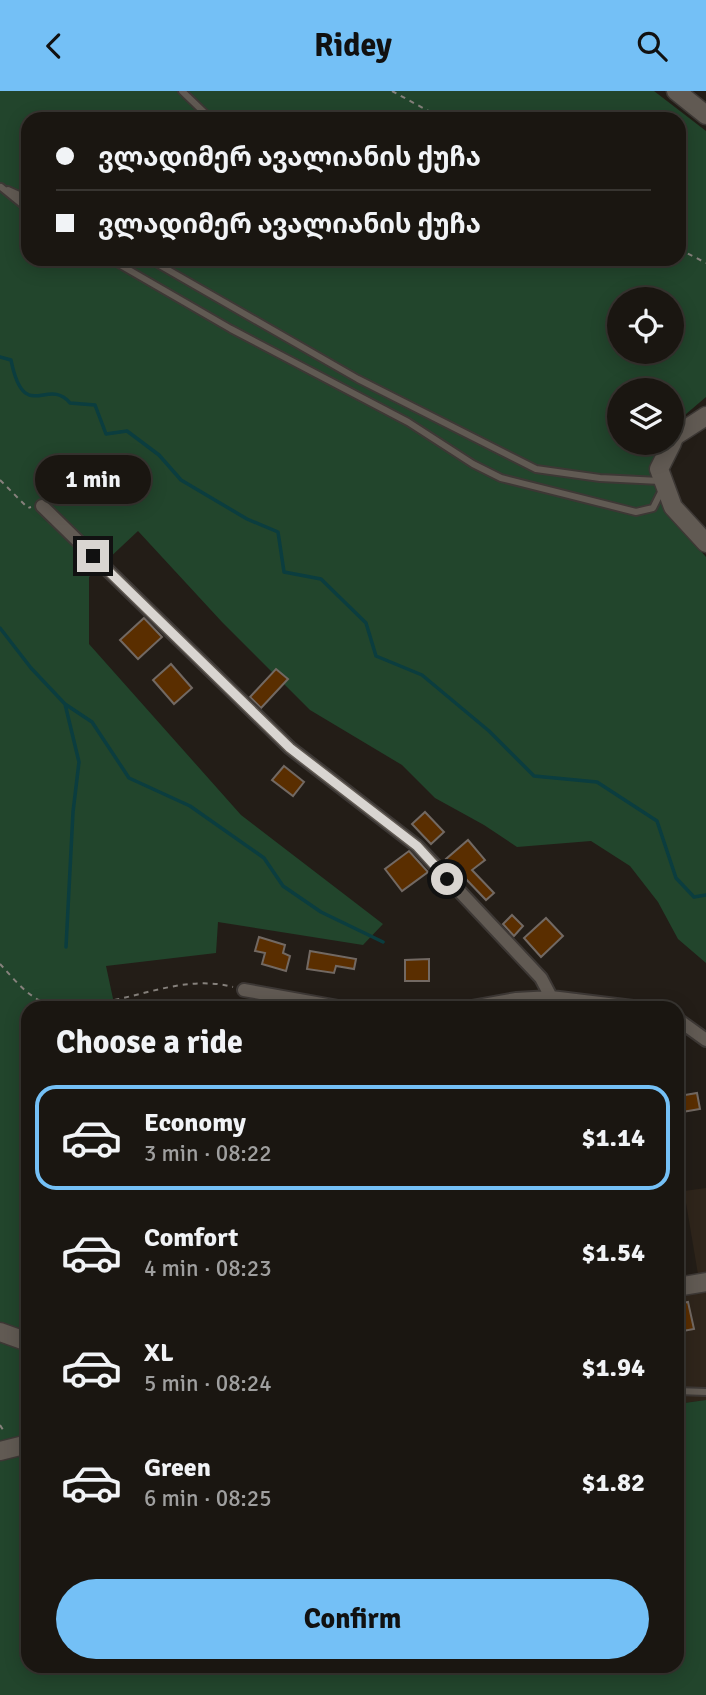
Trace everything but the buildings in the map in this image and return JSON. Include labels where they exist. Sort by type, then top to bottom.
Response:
[{"type":"street","points":[[676,91],[706,115]]},
{"type":"street","points":[[684,430],[706,416]]},
{"type":"street","points":[[666,455],[659,469],[673,507],[706,543]]},
{"type":"street","points":[[42,506],[290,748],[417,846],[541,978],[551,997]]},
{"type":"street","points":[[244,990],[305,1001]]},
{"type":"street","points":[[537,1001],[551,997],[584,1001]]},
{"type":"street","points":[[684,1024],[706,1040]]},
{"type":"street","points":[[684,1286],[706,1282]]},
{"type":"street","points":[[0,1332],[21,1340]]},
{"type":"street","points":[[0,1451],[21,1446]]},
{"type":"lane","points":[[181,91],[204,112]]},
{"type":"lane","points":[[1,187],[21,196]]},
{"type":"lane","points":[[1,187],[21,203]]},
{"type":"lane","points":[[122,266],[231,329],[408,422],[473,464],[501,478],[636,512],[653,508],[664,483],[536,469],[358,379],[162,266]]},
{"type":"lane","points":[[684,1391],[706,1392]]},
{"type":"path","points":[[391,91],[430,112]]},
{"type":"path","points":[[686,253],[706,264]]},
{"type":"path","points":[[0,480],[28,508],[42,506]]},
{"type":"path","points":[[0,964],[20,986],[43,1001]]},
{"type":"path","points":[[106,1001],[166,987],[216,983],[244,990]]},
{"type":"shaded area","points":[[706,1188],[706,1400],[684,1403],[684,1296],[701,1292],[684,1191]]},
{"type":"green space","points":[[0,91],[654,91],[681,112],[21,112],[21,266],[686,266],[686,116],[706,131],[706,397],[684,416],[684,378],[607,378],[607,455],[657,455],[651,469],[666,510],[706,557],[706,963],[678,939],[658,902],[630,866],[591,841],[517,847],[435,798],[402,765],[310,710],[222,622],[138,531],[89,577],[89,644],[241,815],[383,924],[363,945],[218,922],[216,953],[106,966],[114,1001],[21,1001],[21,1673],[684,1673],[684,1403],[706,1400],[706,1695],[0,1695]]},
{"type":"waterway","points":[[0,357],[11,360],[16,379],[30,395],[53,394],[62,396],[70,403],[95,405],[106,434],[127,431],[159,455],[181,480],[247,519],[278,532],[284,572],[321,579],[366,623],[376,656],[422,675],[489,731],[534,776],[597,782],[657,821],[676,878],[694,897],[706,895]]},
{"type":"waterway","points":[[0,628],[31,668],[65,704],[79,762],[73,812],[66,947]]},
{"type":"waterway","points":[[65,704],[92,722],[129,778],[190,806],[264,858],[283,886],[321,912],[383,942]]},
{"type":"route","points":[[93,556],[290,748],[417,846],[447,879]]}]
